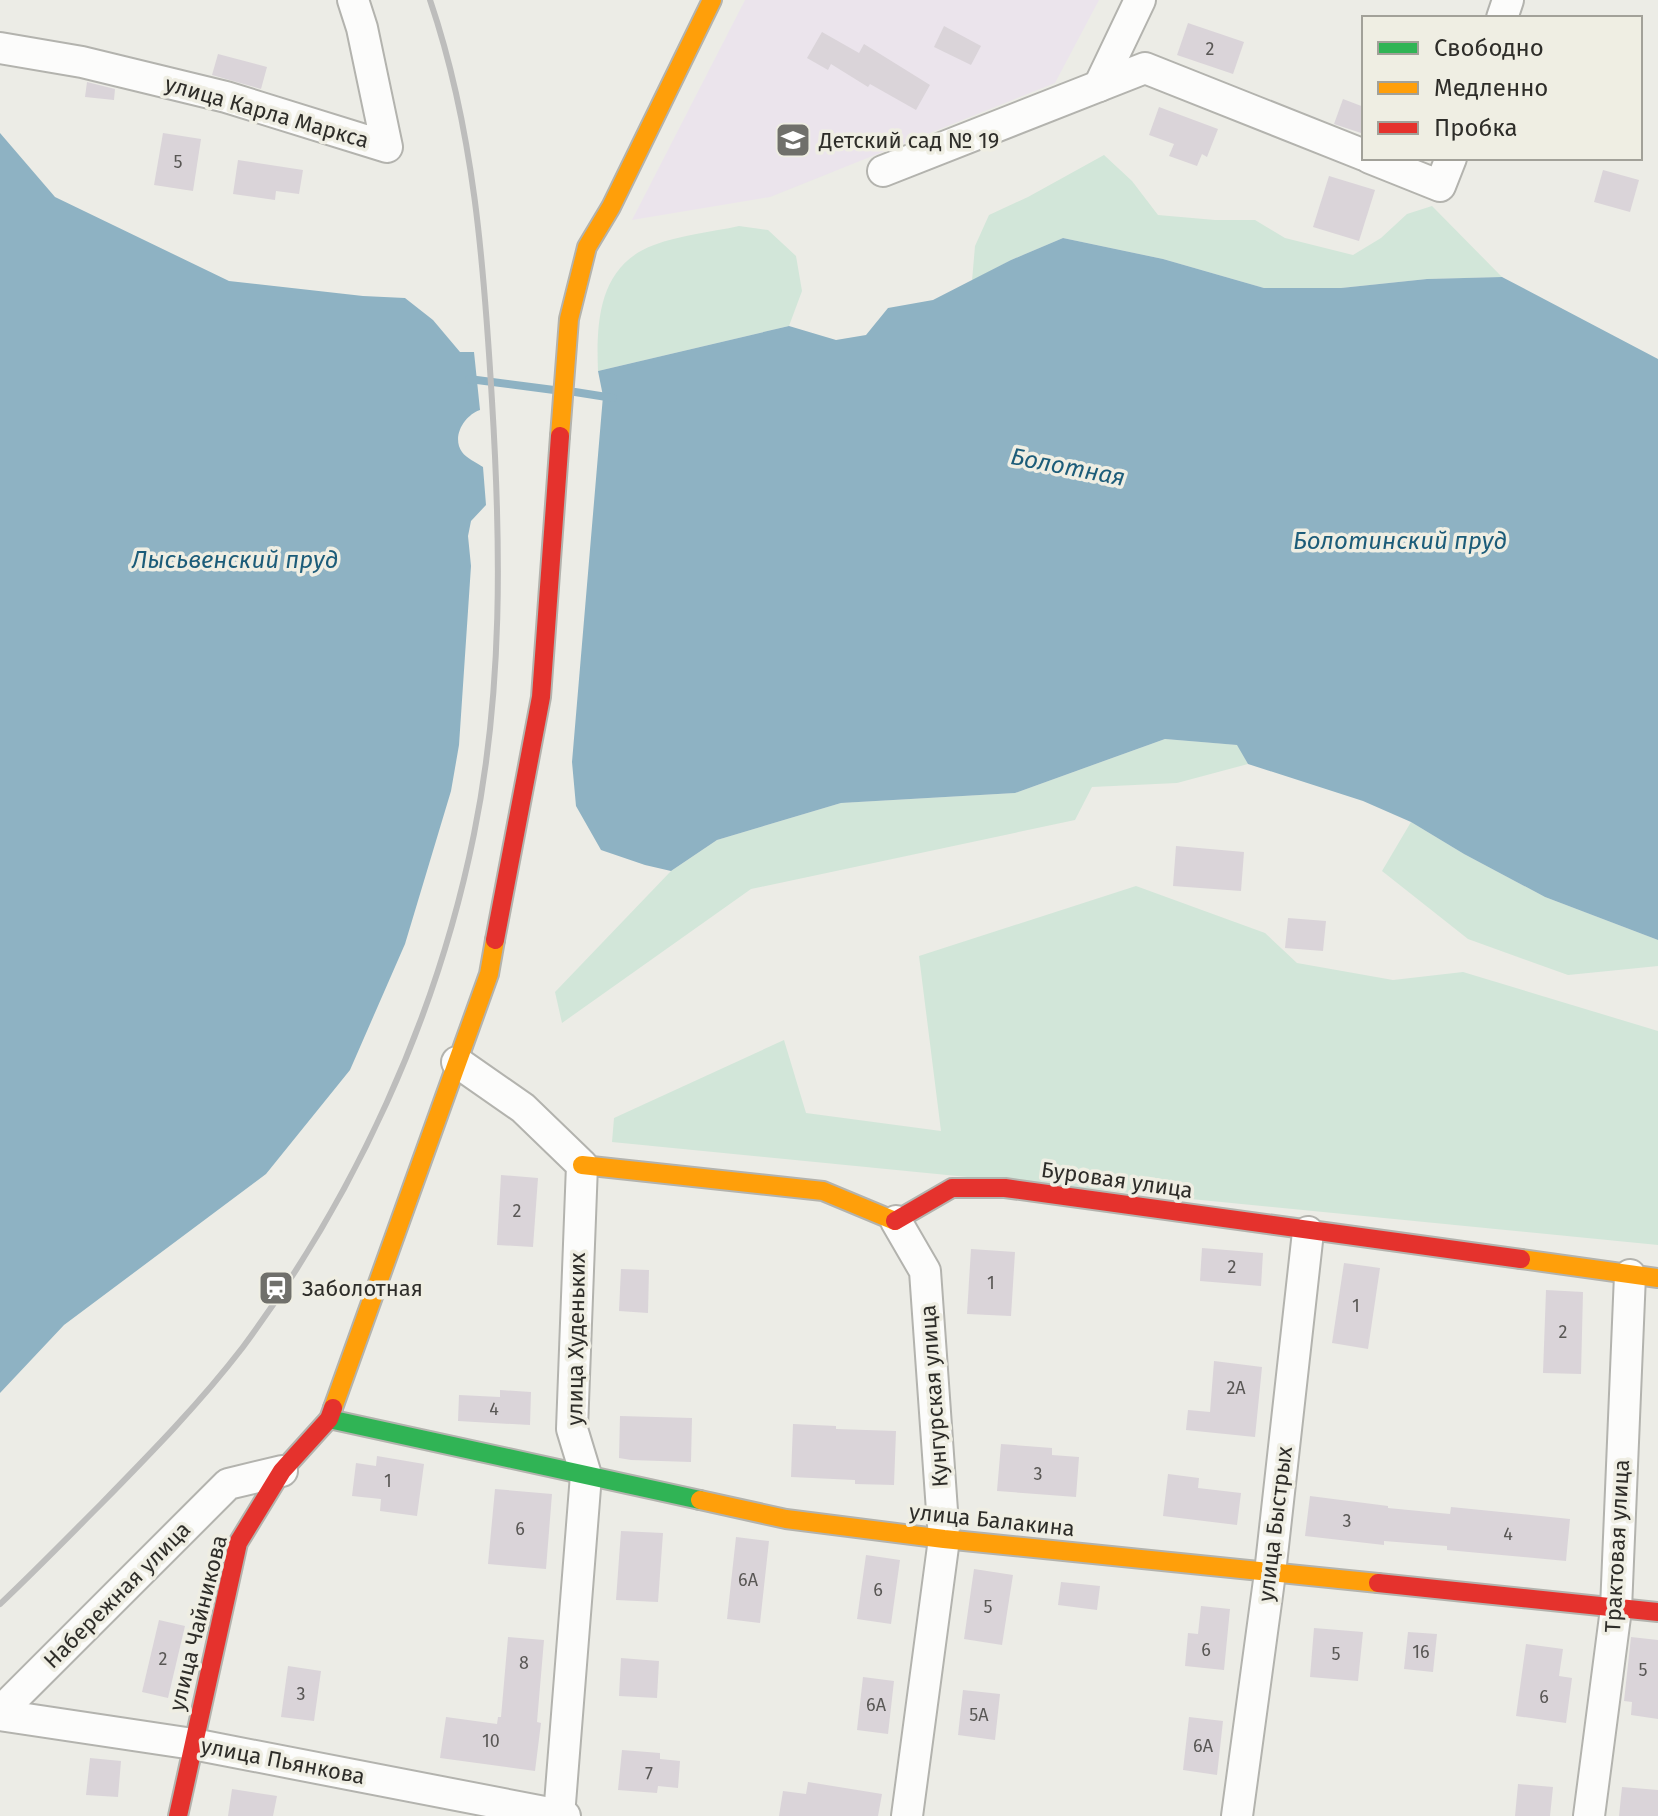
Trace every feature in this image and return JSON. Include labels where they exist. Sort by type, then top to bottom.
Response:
[{"type":"street","name":"улица Карла Маркса","points":[[0,48],[82,62],[226,97],[387,147],[362,28],[353,0]]},
{"type":"street","points":[[329,1419],[489,974],[541,697],[569,319],[587,247],[611,207],[712,0]]},
{"type":"street","points":[[1099,86],[1140,0]]},
{"type":"street","points":[[883,171],[1145,68],[1362,154]]},
{"type":"street","points":[[1381,160],[1446,172]]},
{"type":"street","points":[[457,1062],[523,1108],[582,1165],[823,1191],[896,1221]]},
{"type":"street","name":"улица Худеньких","points":[[561,1816],[586,1475],[572,1429],[582,1165]]},
{"type":"street","name":"Буровая улица","points":[[896,1221],[952,1188],[1005,1188],[1644,1277]]},
{"type":"street","name":"Кунгурская улица","points":[[896,1221],[925,1271],[944,1539],[907,1816]]},
{"type":"street","name":"улица Быстрых","points":[[1237,1816],[1270,1573],[1308,1232]]},
{"type":"street","name":"Трактовая улица","points":[[1589,1816],[1616,1609],[1644,1277]]},
{"type":"street","name":"улица Чайникова","points":[[178,1816],[238,1543],[282,1471],[329,1419]]},
{"type":"street","name":"улица Балакина","points":[[329,1419],[786,1519],[944,1539],[1658,1612]]},
{"type":"street","name":"Набережная улица","points":[[0,1714],[228,1484],[282,1471]]},
{"type":"street","name":"улица Пьянкова","points":[[0,1714],[193,1744],[561,1816]]},
{"type":"shaded area","name":"Детский сад № 19","points":[[745,0],[1099,0],[1055,83],[770,197],[632,220]]},
{"type":"green space","points":[[1104,155],[1132,181],[1158,215],[1255,220],[1285,238],[1353,255],[1381,238],[1407,214],[1432,206],[1502,277],[1427,279],[1341,288],[1264,288],[1163,259],[1063,238],[972,281],[975,246],[989,215]]},
{"type":"green space","points":[[739,226],[768,230],[796,256],[802,291],[789,326],[598,371],[600,314],[612,280],[622,266],[654,245]]},
{"type":"green space","points":[[1165,739],[1238,745],[1248,764],[1177,783],[1092,787],[1075,820],[751,889],[562,1023],[555,992],[671,871],[717,840],[841,803],[1015,793]]},
{"type":"green space","points":[[1411,822],[1545,897],[1658,940],[1658,966],[1568,975],[1468,939],[1382,871]]},
{"type":"green space","points":[[1136,886],[1265,933],[1297,963],[1393,980],[1463,972],[1658,1031],[1658,1245],[612,1142],[614,1118],[784,1040],[806,1113],[941,1131],[919,956]]},
{"type":"water","name":"Лысьвенский пруд","points":[[0,133],[55,197],[229,281],[405,298],[433,320],[460,352],[474,352],[480,410],[465,421],[458,439],[464,454],[483,467],[486,505],[471,521],[468,536],[471,566],[459,745],[451,791],[405,944],[350,1070],[266,1174],[64,1325],[0,1393]]},
{"type":"water","name":"Болотинский пруд","points":[[1063,238],[1163,259],[1264,288],[1341,288],[1427,279],[1502,277],[1658,359],[1658,940],[1545,897],[1411,822],[1363,801],[1248,764],[1237,745],[1165,739],[1015,793],[841,803],[717,840],[671,871],[601,850],[576,806],[572,762],[603,396],[598,371],[789,326],[836,340],[866,335],[888,308],[933,300],[1011,260]]},
{"type":"building","points":[[1188,23],[1244,42],[1233,74],[1177,55]]},
{"type":"building","points":[[944,26],[981,46],[971,65],[934,47]]},
{"type":"building","points":[[822,32],[859,53],[864,44],[930,85],[916,110],[870,84],[868,87],[831,64],[828,70],[807,58]]},
{"type":"building","points":[[218,54],[267,67],[261,89],[212,75]]},
{"type":"building","points":[[87,82],[115,89],[114,100],[85,97]]},
{"type":"building","points":[[1343,99],[1362,106],[1362,133],[1334,124]]},
{"type":"building","points":[[1159,107],[1218,129],[1207,157],[1202,154],[1197,166],[1169,156],[1174,144],[1149,135]]},
{"type":"building","points":[[163,133],[201,139],[193,191],[154,185]]},
{"type":"building","points":[[238,160],[303,170],[299,194],[276,191],[275,200],[233,194]]},
{"type":"building","points":[[1603,170],[1639,180],[1630,212],[1594,202]]},
{"type":"building","points":[[1329,176],[1375,190],[1359,241],[1313,227]]},
{"type":"building","points":[[1176,846],[1244,852],[1241,891],[1173,886]]},
{"type":"building","points":[[1288,918],[1326,921],[1323,951],[1285,948]]},
{"type":"building","points":[[501,1175],[538,1178],[533,1247],[497,1245]]},
{"type":"building","points":[[1202,1248],[1263,1253],[1261,1286],[1200,1281]]},
{"type":"building","points":[[971,1249],[1015,1252],[1011,1316],[967,1314]]},
{"type":"building","points":[[1344,1263],[1380,1268],[1368,1349],[1332,1343]]},
{"type":"building","points":[[621,1269],[649,1270],[648,1313],[619,1311]]},
{"type":"building","points":[[1546,1290],[1583,1292],[1581,1374],[1543,1373]]},
{"type":"building","points":[[1214,1361],[1262,1367],[1255,1437],[1186,1430],[1188,1410],[1210,1412]]},
{"type":"building","points":[[500,1390],[531,1392],[530,1425],[458,1421],[459,1395],[500,1397]]},
{"type":"building","points":[[620,1416],[692,1418],[691,1462],[619,1458]]},
{"type":"building","points":[[793,1424],[896,1431],[894,1485],[791,1477]]},
{"type":"building","points":[[1001,1444],[1052,1448],[1052,1455],[1079,1457],[1076,1497],[997,1491]]},
{"type":"building","points":[[377,1456],[424,1464],[417,1516],[380,1511],[381,1499],[352,1496],[356,1463],[376,1466]]},
{"type":"building","points":[[1168,1474],[1199,1478],[1198,1488],[1241,1493],[1237,1525],[1163,1516]]},
{"type":"building","points":[[495,1489],[552,1494],[546,1569],[488,1564]]},
{"type":"building","points":[[1310,1496],[1450,1514],[1451,1507],[1570,1519],[1566,1561],[1447,1550],[1447,1546],[1384,1541],[1384,1545],[1305,1536]]},
{"type":"building","points":[[621,1531],[663,1533],[658,1602],[616,1600]]},
{"type":"building","points":[[736,1537],[769,1541],[760,1623],[727,1619]]},
{"type":"building","points":[[866,1555],[900,1560],[891,1624],[857,1619]]},
{"type":"building","points":[[974,1569],[1013,1575],[1002,1645],[964,1639]]},
{"type":"building","points":[[1061,1582],[1100,1586],[1097,1610],[1058,1605]]},
{"type":"building","points":[[1201,1606],[1230,1609],[1224,1670],[1185,1666],[1188,1633],[1198,1634]]},
{"type":"building","points":[[159,1620],[185,1626],[168,1698],[142,1692]]},
{"type":"building","points":[[1314,1628],[1363,1632],[1358,1681],[1310,1677]]},
{"type":"building","points":[[1408,1632],[1437,1634],[1433,1672],[1404,1669]]},
{"type":"building","points":[[508,1637],[544,1640],[537,1722],[541,1723],[535,1771],[440,1758],[446,1717],[497,1724],[498,1717],[501,1717]]},
{"type":"building","points":[[1631,1637],[1658,1640],[1658,1719],[1631,1715],[1632,1702],[1624,1701]]},
{"type":"building","points":[[1526,1644],[1563,1649],[1559,1676],[1572,1678],[1566,1723],[1516,1716]]},
{"type":"building","points":[[621,1658],[659,1661],[657,1698],[619,1696]]},
{"type":"building","points":[[288,1666],[321,1671],[314,1721],[281,1717]]},
{"type":"building","points":[[863,1677],[894,1681],[888,1734],[857,1730]]},
{"type":"building","points":[[963,1690],[1000,1694],[995,1740],[958,1735]]},
{"type":"building","points":[[1189,1717],[1223,1721],[1217,1775],[1183,1770]]},
{"type":"building","points":[[622,1750],[660,1753],[660,1759],[680,1761],[678,1788],[658,1786],[657,1793],[618,1790]]},
{"type":"building","points":[[90,1758],[121,1761],[118,1797],[86,1795]]},
{"type":"building","points":[[808,1782],[882,1794],[878,1816],[779,1816],[783,1791],[806,1794]]},
{"type":"building","points":[[1518,1784],[1553,1787],[1550,1816],[1515,1816]]},
{"type":"building","points":[[1622,1787],[1658,1790],[1658,1816],[1619,1816]]},
{"type":"building","points":[[232,1789],[277,1796],[273,1816],[228,1816]]},
{"type":"waterway","name":"Болотная","points":[[469,379],[554,390]]},
{"type":"waterway","name":"Болотная","points":[[575,392],[613,398]]},
{"type":"railway","points":[[0,1604],[192,1408],[227,1368],[284,1289],[356,1167],[387,1103],[438,971],[458,903],[474,834],[490,726],[497,618],[497,510],[489,350],[474,198],[457,98],[430,0]]},
{"type":"traffic: fast","points":[[329,1419],[700,1500]]},
{"type":"traffic: slow","points":[[560,436],[569,319],[587,247],[611,207],[712,0]]},
{"type":"traffic: slow","points":[[333,1408],[489,974],[495,940]]},
{"type":"traffic: slow","points":[[582,1165],[823,1191],[895,1221]]},
{"type":"traffic: slow","points":[[1521,1259],[1658,1278]]},
{"type":"traffic: slow","points":[[700,1500],[786,1519],[944,1539],[1378,1583]]},
{"type":"traffic: jam","points":[[495,940],[541,697],[560,436]]},
{"type":"traffic: jam","points":[[895,1221],[952,1188],[1005,1188],[1521,1259]]},
{"type":"traffic: jam","points":[[178,1816],[238,1543],[282,1471],[329,1419],[333,1408]]},
{"type":"traffic: jam","points":[[1378,1583],[1658,1612]]},
{"type":"place","name":"Детский сад № 19","points":[[793,140]]},
{"type":"place","name":"Заболотная","points":[[276,1288]]}]
